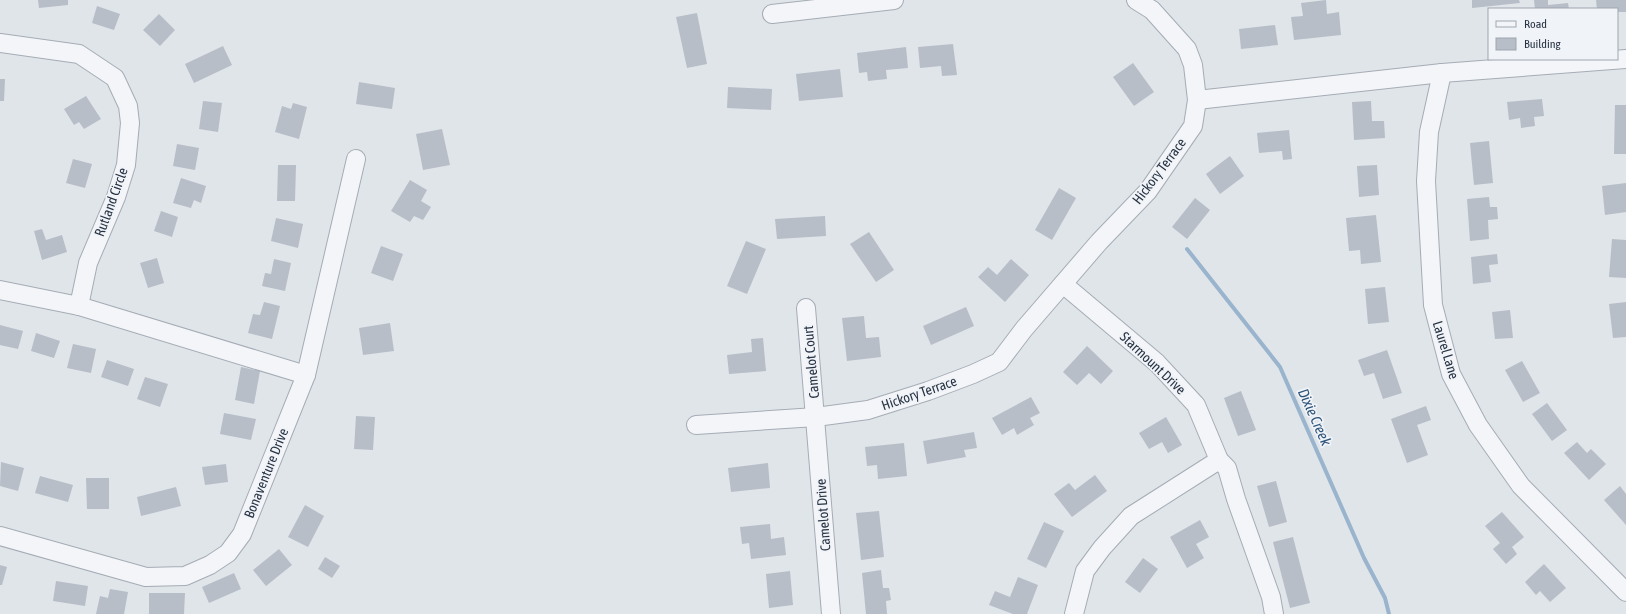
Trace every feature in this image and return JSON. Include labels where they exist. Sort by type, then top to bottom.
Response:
[{"type":"street","points":[[772,14],[894,0]]},
{"type":"street","name":"Hickory Terrace","points":[[696,425],[816,417],[868,410],[928,391],[973,374],[999,362],[1024,329],[1099,242],[1148,191],[1193,126],[1197,100],[1193,65],[1187,49],[1152,10],[1136,0]]},
{"type":"street","name":"Rutland Circle","points":[[0,43],[79,54],[115,78],[128,106],[130,123],[126,165],[116,197],[88,263],[79,306]]},
{"type":"street","points":[[1197,100],[1442,72],[1612,60]]},
{"type":"street","name":"Laurel Lane","points":[[1442,72],[1429,132],[1426,181],[1433,305],[1451,374],[1478,425],[1520,486],[1626,592]]},
{"type":"street","name":"Bonaventure Drive","points":[[0,536],[146,577],[185,576],[210,565],[228,552],[242,534],[306,375],[356,159]]},
{"type":"street","name":"Starmount Drive","points":[[1063,284],[1157,363],[1196,405],[1219,460],[1228,468],[1236,499],[1271,597],[1274,614]]},
{"type":"street","points":[[0,290],[79,306],[306,375]]},
{"type":"street","name":"Camelot Court","points":[[806,308],[816,417]]},
{"type":"street","name":"Camelot Drive","points":[[816,417],[831,614]]},
{"type":"street","points":[[1074,614],[1085,571],[1102,548],[1131,516],[1219,460]]},
{"type":"building","points":[[38,0],[68,0],[68,5],[39,8]]},
{"type":"building","points":[[1326,0],[1327,14],[1339,12],[1341,35],[1294,40],[1291,17],[1303,16],[1301,3]]},
{"type":"building","points":[[1472,0],[1519,0],[1520,3],[1472,8]]},
{"type":"building","points":[[1534,0],[1548,0],[1548,5],[1568,3],[1569,8],[1535,8]]},
{"type":"building","points":[[1596,0],[1626,0],[1626,12],[1618,12],[1618,8],[1597,8]]},
{"type":"building","points":[[97,6],[120,14],[114,30],[92,23]]},
{"type":"building","points":[[697,13],[707,64],[687,68],[676,17]]},
{"type":"building","points":[[159,14],[175,30],[160,46],[143,30]]},
{"type":"building","points":[[1275,25],[1278,45],[1241,49],[1239,29]]},
{"type":"building","points":[[953,44],[957,75],[942,76],[941,66],[920,68],[918,47]]},
{"type":"building","points":[[223,46],[232,65],[194,83],[185,64]]},
{"type":"building","points":[[906,47],[908,68],[886,70],[887,79],[868,81],[867,72],[859,73],[857,53]]},
{"type":"building","points":[[1133,63],[1154,92],[1134,106],[1113,77]]},
{"type":"building","points":[[840,69],[843,97],[799,101],[796,74]]},
{"type":"building","points":[[0,79],[5,79],[4,101],[0,101]]},
{"type":"building","points":[[359,82],[395,88],[392,109],[356,104]]},
{"type":"building","points":[[728,87],[772,89],[771,110],[727,108]]},
{"type":"building","points":[[86,96],[101,119],[84,129],[79,122],[74,125],[64,109]]},
{"type":"building","points":[[1542,99],[1544,116],[1534,117],[1535,126],[1521,128],[1520,118],[1509,120],[1507,102]]},
{"type":"building","points":[[203,101],[222,103],[218,132],[199,129]]},
{"type":"building","points":[[1371,101],[1372,121],[1384,121],[1385,138],[1354,140],[1352,102]]},
{"type":"building","points":[[293,103],[307,107],[299,139],[275,132],[282,106],[291,109]]},
{"type":"building","points":[[1615,105],[1626,105],[1626,154],[1614,154]]},
{"type":"building","points":[[442,129],[450,165],[423,170],[416,134]]},
{"type":"building","points":[[1289,130],[1292,159],[1283,160],[1282,151],[1259,153],[1257,133]]},
{"type":"building","points":[[1489,141],[1493,183],[1474,185],[1470,143]]},
{"type":"building","points":[[177,144],[199,148],[195,170],[173,166]]},
{"type":"building","points":[[1230,156],[1244,176],[1220,194],[1206,174]]},
{"type":"building","points":[[73,159],[92,164],[85,188],[66,183]]},
{"type":"building","points":[[278,165],[296,165],[295,201],[277,201]]},
{"type":"building","points":[[1377,165],[1379,195],[1359,197],[1357,166]]},
{"type":"building","points":[[181,178],[206,186],[201,203],[194,200],[191,208],[173,203]]},
{"type":"building","points":[[410,180],[427,190],[421,201],[431,207],[423,220],[414,216],[410,222],[391,211]]},
{"type":"building","points":[[1626,183],[1626,212],[1605,215],[1602,186]]},
{"type":"building","points":[[1059,188],[1076,198],[1052,240],[1035,230]]},
{"type":"building","points":[[1489,197],[1490,207],[1497,207],[1498,219],[1488,220],[1489,239],[1470,241],[1467,199]]},
{"type":"building","points":[[1195,198],[1210,210],[1187,239],[1172,227]]},
{"type":"building","points":[[161,211],[178,217],[172,237],[154,231]]},
{"type":"building","points":[[1376,215],[1381,262],[1361,264],[1360,250],[1349,251],[1346,218]]},
{"type":"building","points":[[825,216],[826,236],[777,239],[775,219]]},
{"type":"building","points":[[276,218],[303,224],[298,248],[271,241]]},
{"type":"building","points":[[42,229],[46,240],[62,235],[67,252],[42,260],[34,231]]},
{"type":"building","points":[[869,232],[894,270],[876,282],[850,244]]},
{"type":"building","points":[[1612,239],[1626,240],[1626,278],[1609,277]]},
{"type":"building","points":[[746,241],[766,249],[747,294],[727,286]]},
{"type":"building","points":[[381,246],[403,254],[393,281],[371,273]]},
{"type":"building","points":[[1497,254],[1498,264],[1489,265],[1491,282],[1473,284],[1471,257]]},
{"type":"building","points":[[157,258],[164,283],[148,288],[140,263]]},
{"type":"building","points":[[274,259],[291,263],[285,291],[262,286],[265,273],[271,274]]},
{"type":"building","points":[[1011,259],[1029,275],[1005,302],[978,277],[988,267],[997,275]]},
{"type":"building","points":[[1385,287],[1389,322],[1368,324],[1365,289]]},
{"type":"building","points":[[264,302],[280,306],[272,339],[248,333],[253,314],[260,315]]},
{"type":"building","points":[[1626,302],[1626,337],[1613,338],[1609,304]]},
{"type":"building","points":[[966,307],[974,326],[931,345],[923,326]]},
{"type":"building","points":[[1510,310],[1513,338],[1495,339],[1492,312]]},
{"type":"building","points":[[864,316],[866,338],[879,337],[881,357],[847,361],[842,318]]},
{"type":"building","points":[[390,323],[394,351],[363,355],[359,328]]},
{"type":"building","points":[[0,325],[23,331],[18,349],[0,345]]},
{"type":"building","points":[[36,333],[60,341],[54,358],[31,351]]},
{"type":"building","points":[[763,338],[766,371],[729,374],[727,355],[752,352],[751,339]]},
{"type":"building","points":[[73,344],[96,349],[91,373],[67,368]]},
{"type":"building","points":[[1087,346],[1113,371],[1101,384],[1089,373],[1077,385],[1063,372]]},
{"type":"building","points":[[1387,350],[1402,393],[1383,399],[1374,373],[1364,376],[1358,360]]},
{"type":"building","points":[[107,360],[134,369],[128,386],[101,377]]},
{"type":"building","points":[[1522,361],[1540,393],[1523,402],[1505,370]]},
{"type":"building","points":[[241,367],[260,371],[254,404],[235,400]]},
{"type":"building","points":[[145,377],[168,384],[160,407],[137,399]]},
{"type":"building","points":[[1241,391],[1256,430],[1238,436],[1224,398]]},
{"type":"building","points":[[1031,397],[1040,413],[1030,418],[1034,425],[1017,435],[1014,428],[1002,435],[992,418]]},
{"type":"building","points":[[1547,403],[1567,430],[1552,441],[1532,414]]},
{"type":"building","points":[[1426,406],[1431,420],[1417,425],[1428,455],[1407,463],[1391,419]]},
{"type":"building","points":[[224,413],[256,419],[251,440],[220,434]]},
{"type":"building","points":[[356,416],[375,417],[373,450],[354,449]]},
{"type":"building","points":[[1166,417],[1182,445],[1168,453],[1162,442],[1149,449],[1139,433]]},
{"type":"building","points":[[974,432],[977,448],[964,450],[966,457],[927,464],[923,441]]},
{"type":"building","points":[[1577,442],[1587,453],[1591,449],[1606,464],[1589,480],[1564,453]]},
{"type":"building","points":[[904,443],[907,476],[878,479],[877,465],[867,466],[865,447]]},
{"type":"building","points":[[1,462],[24,468],[18,491],[0,486]]},
{"type":"building","points":[[768,463],[770,488],[731,492],[728,468]]},
{"type":"building","points":[[226,464],[228,482],[205,485],[202,467]]},
{"type":"building","points":[[1095,475],[1107,491],[1072,517],[1054,494],[1069,483],[1075,490]]},
{"type":"building","points":[[40,476],[73,485],[68,502],[35,493]]},
{"type":"building","points":[[86,478],[109,478],[109,509],[87,509]]},
{"type":"building","points":[[1276,481],[1287,522],[1269,527],[1257,486]]},
{"type":"building","points":[[1620,486],[1626,494],[1626,525],[1604,500]]},
{"type":"building","points":[[176,487],[181,506],[141,516],[137,497]]},
{"type":"building","points":[[305,505],[324,516],[308,547],[288,537]]},
{"type":"building","points":[[879,511],[884,557],[861,560],[856,513]]},
{"type":"building","points":[[1502,512],[1524,537],[1512,547],[1517,554],[1506,564],[1493,549],[1500,543],[1485,526]]},
{"type":"building","points":[[1200,520],[1209,537],[1196,544],[1204,558],[1187,568],[1170,537]]},
{"type":"building","points":[[1044,522],[1064,531],[1046,568],[1027,559]]},
{"type":"building","points":[[770,524],[771,539],[784,537],[786,555],[751,559],[749,543],[742,544],[740,527]]},
{"type":"building","points":[[1293,537],[1310,603],[1290,608],[1273,542]]},
{"type":"building","points":[[279,549],[292,565],[266,586],[253,570]]},
{"type":"building","points":[[325,557],[340,566],[332,578],[318,569]]},
{"type":"building","points":[[1143,558],[1158,569],[1140,593],[1125,582]]},
{"type":"building","points":[[1544,564],[1566,588],[1550,602],[1540,591],[1536,595],[1525,582]]},
{"type":"building","points":[[0,565],[7,567],[2,585],[0,585]]},
{"type":"building","points":[[881,570],[883,588],[889,588],[891,600],[886,601],[887,614],[866,614],[862,573]]},
{"type":"building","points":[[790,571],[793,605],[769,608],[766,574]]},
{"type":"building","points":[[234,573],[241,589],[209,603],[202,587]]},
{"type":"building","points":[[1018,577],[1038,585],[1027,614],[1013,614],[989,605],[995,591],[1010,597]]},
{"type":"building","points":[[56,581],[88,586],[85,606],[53,601]]},
{"type":"building","points":[[110,589],[128,592],[124,614],[96,614],[100,596],[108,598]]},
{"type":"building","points":[[149,593],[185,593],[184,614],[149,614]]},
{"type":"waterway","name":"Dixie Creek","points":[[1187,249],[1280,367],[1364,558],[1385,598],[1389,614]]}]
